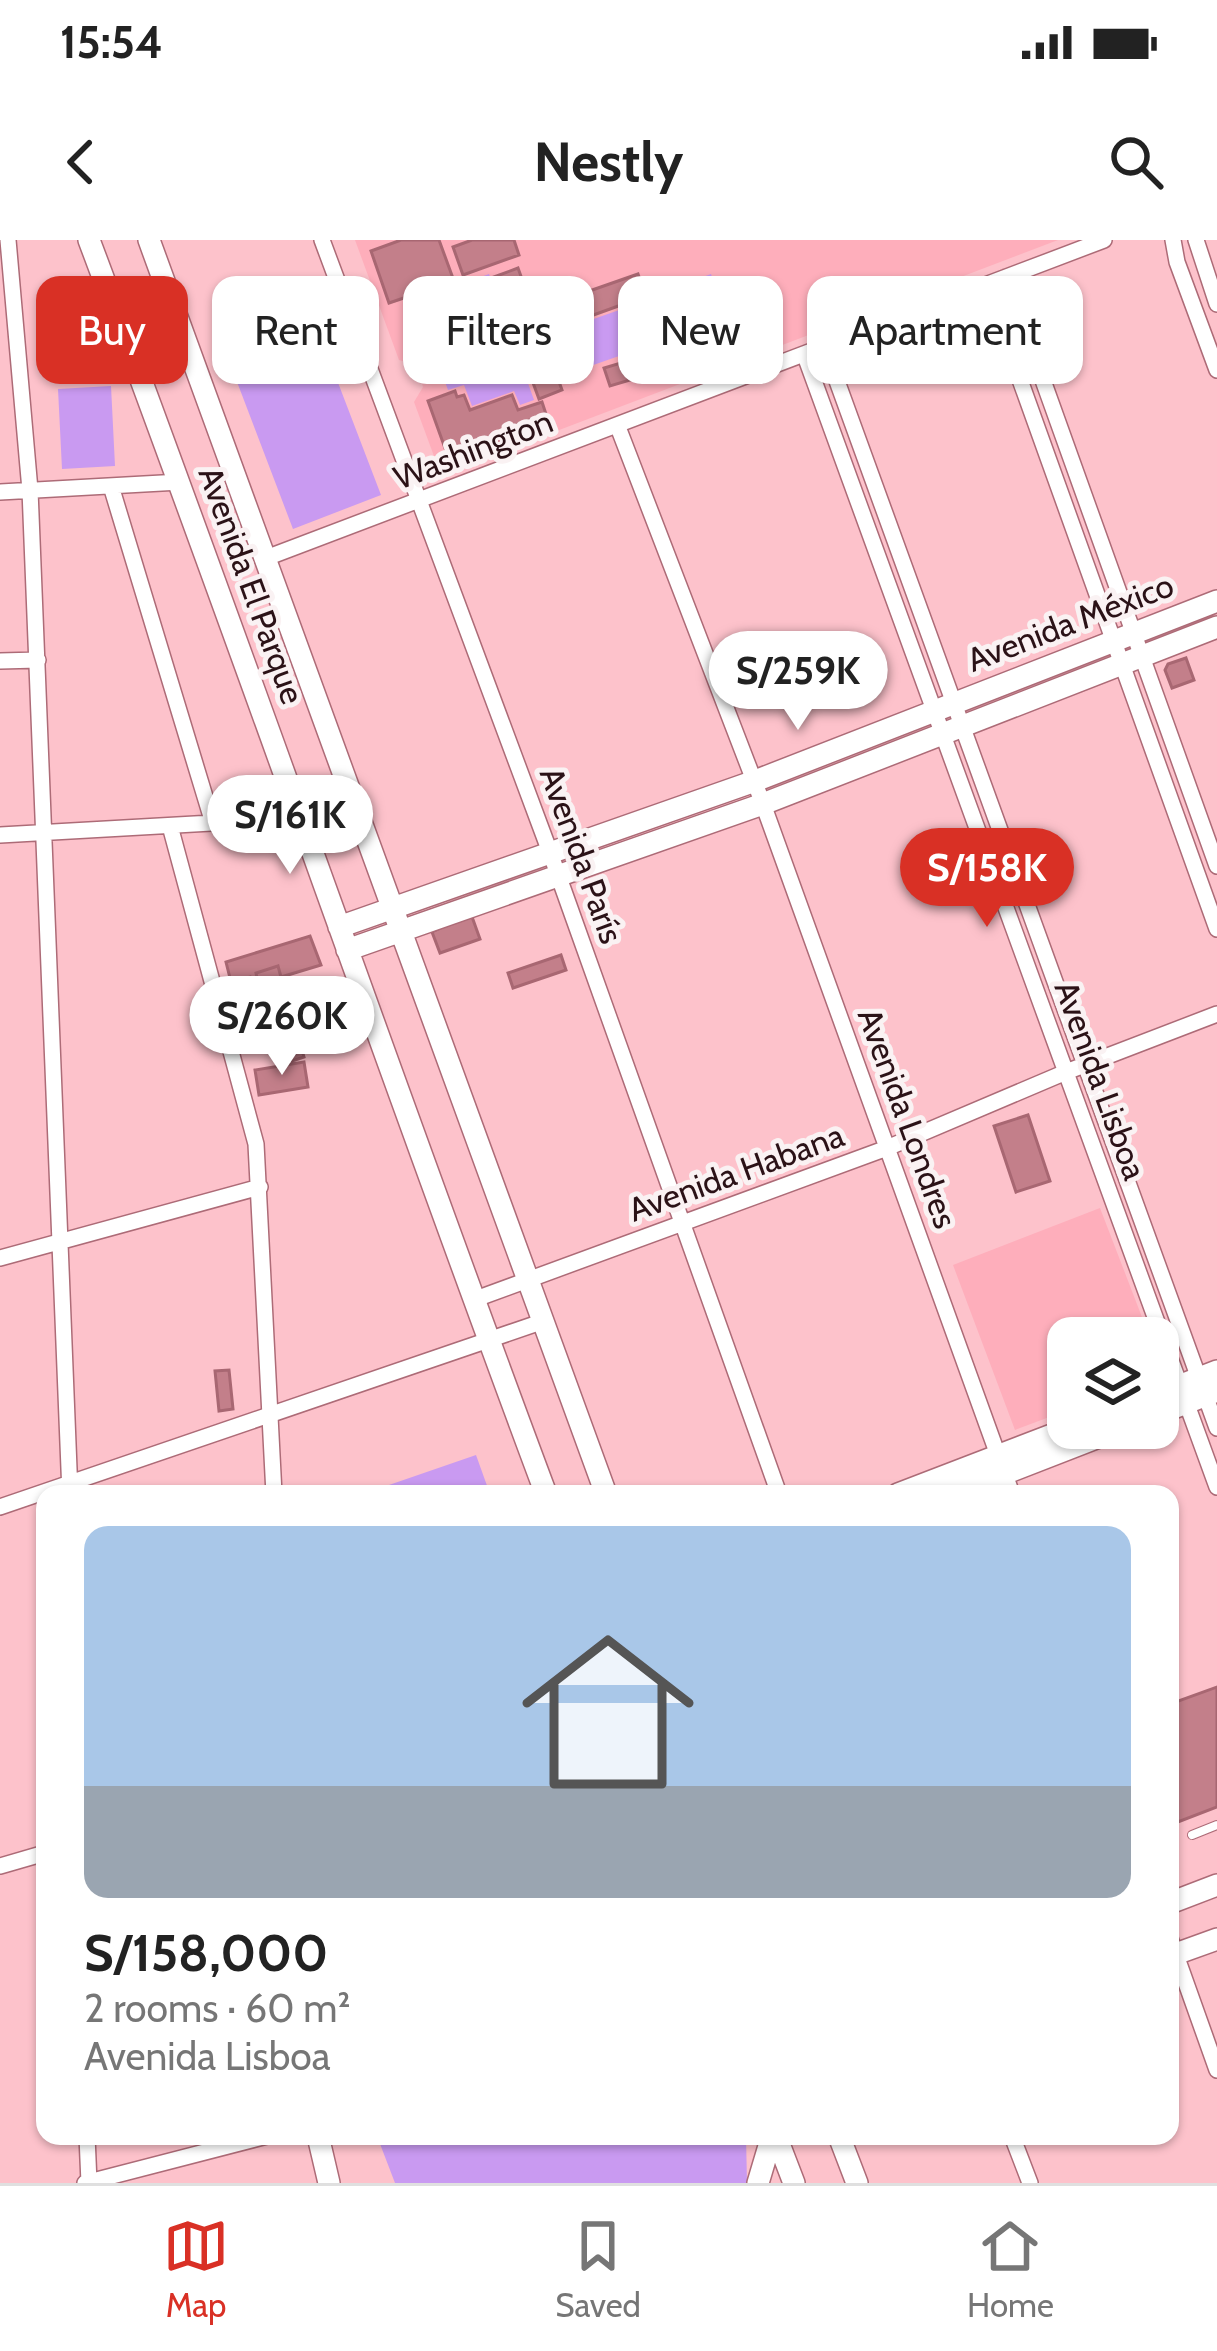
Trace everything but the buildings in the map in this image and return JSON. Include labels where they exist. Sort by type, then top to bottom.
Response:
[{"type":"street","points":[[8,240],[30,490],[70,1485]]},
{"type":"street","name":"Avenida El Parque","points":[[89,240],[543,1485]]},
{"type":"street","name":"Avenida El Parque","points":[[149,240],[603,1485]]},
{"type":"street","name":"Avenida París","points":[[322,240],[560,878],[776,1485]]},
{"type":"street","name":"Washington","points":[[1009,276],[1104,240]]},
{"type":"street","points":[[1173,240],[1217,370]]},
{"type":"street","points":[[1196,240],[1217,304]]},
{"type":"street","name":"Washington","points":[[266,559],[805,356]]},
{"type":"street","name":"Avenida Lisboa","points":[[805,356],[1084,1065],[1195,1388],[1217,1487]]},
{"type":"street","name":"Avenida Lisboa","points":[[838,384],[944,705]]},
{"type":"street","points":[[1025,384],[1132,661],[1217,929]]},
{"type":"street","points":[[1041,384],[1123,636]]},
{"type":"street","name":"Avenida Londres","points":[[618,427],[755,781],[1005,1475]]},
{"type":"street","points":[[0,492],[180,482]]},
{"type":"street","points":[[111,486],[212,823]]},
{"type":"street","name":"Avenida México","points":[[339,927],[755,781],[1217,602]]},
{"type":"street","name":"Avenida México","points":[[347,950],[763,804],[1217,627]]},
{"type":"street","points":[[0,662],[38,660]]},
{"type":"street","points":[[1132,661],[1217,866]]},
{"type":"street","name":"Avenida Lisboa","points":[[953,729],[1066,1072],[1195,1388],[1217,1428]]},
{"type":"street","points":[[0,836],[299,818]]},
{"type":"street","points":[[170,826],[256,1144],[273,1485]]},
{"type":"street","name":"Avenida Habana","points":[[473,1300],[887,1148],[1217,1014]]},
{"type":"street","points":[[0,1258],[260,1187]]},
{"type":"street","points":[[81,1485],[544,1321]]},
{"type":"street","points":[[1005,1475],[1047,1445]]},
{"type":"street","points":[[949,1485],[1005,1475],[1070,1449]]},
{"type":"street","points":[[0,1507],[36,1498]]},
{"type":"street","points":[[0,1866],[36,1856]]},
{"type":"street","points":[[1179,1900],[1217,1885]]},
{"type":"street","points":[[1179,1948],[1217,1940]]},
{"type":"street","points":[[1179,1969],[1217,2070]]},
{"type":"street","points":[[87,2145],[87,2183],[233,2145]]},
{"type":"street","points":[[320,2145],[329,2183]]},
{"type":"street","points":[[758,2183],[771,2145]]},
{"type":"street","points":[[778,2145],[794,2183]]},
{"type":"street","points":[[842,2145],[856,2183]]},
{"type":"street","points":[[1015,2145],[1030,2183]]},
{"type":"lane","points":[[1192,1835],[1217,1826]]},
{"type":"shaded area","points":[[355,240],[1058,240],[963,276],[807,276],[807,336],[783,345],[783,276],[618,276],[618,384],[680,384],[441,475],[414,402],[422,384],[594,384],[594,276],[403,276],[403,361],[379,305],[379,276],[368,276]]},
{"type":"shaded area","points":[[618,310],[618,356],[594,365],[594,319]]},
{"type":"shaded area","points":[[238,384],[339,384],[381,495],[293,529]]},
{"type":"shaded area","points":[[446,384],[528,384],[534,400],[520,405],[514,391],[472,406],[464,385],[448,390]]},
{"type":"shaded area","points":[[111,386],[115,466],[62,469],[58,389]]},
{"type":"shaded area","points":[[1100,1208],[1142,1317],[1047,1317],[1047,1418],[1015,1430],[953,1265]]},
{"type":"shaded area","points":[[476,1455],[487,1485],[389,1485]]},
{"type":"shaded area","points":[[380,2145],[746,2145],[747,2183],[395,2183]]}]
